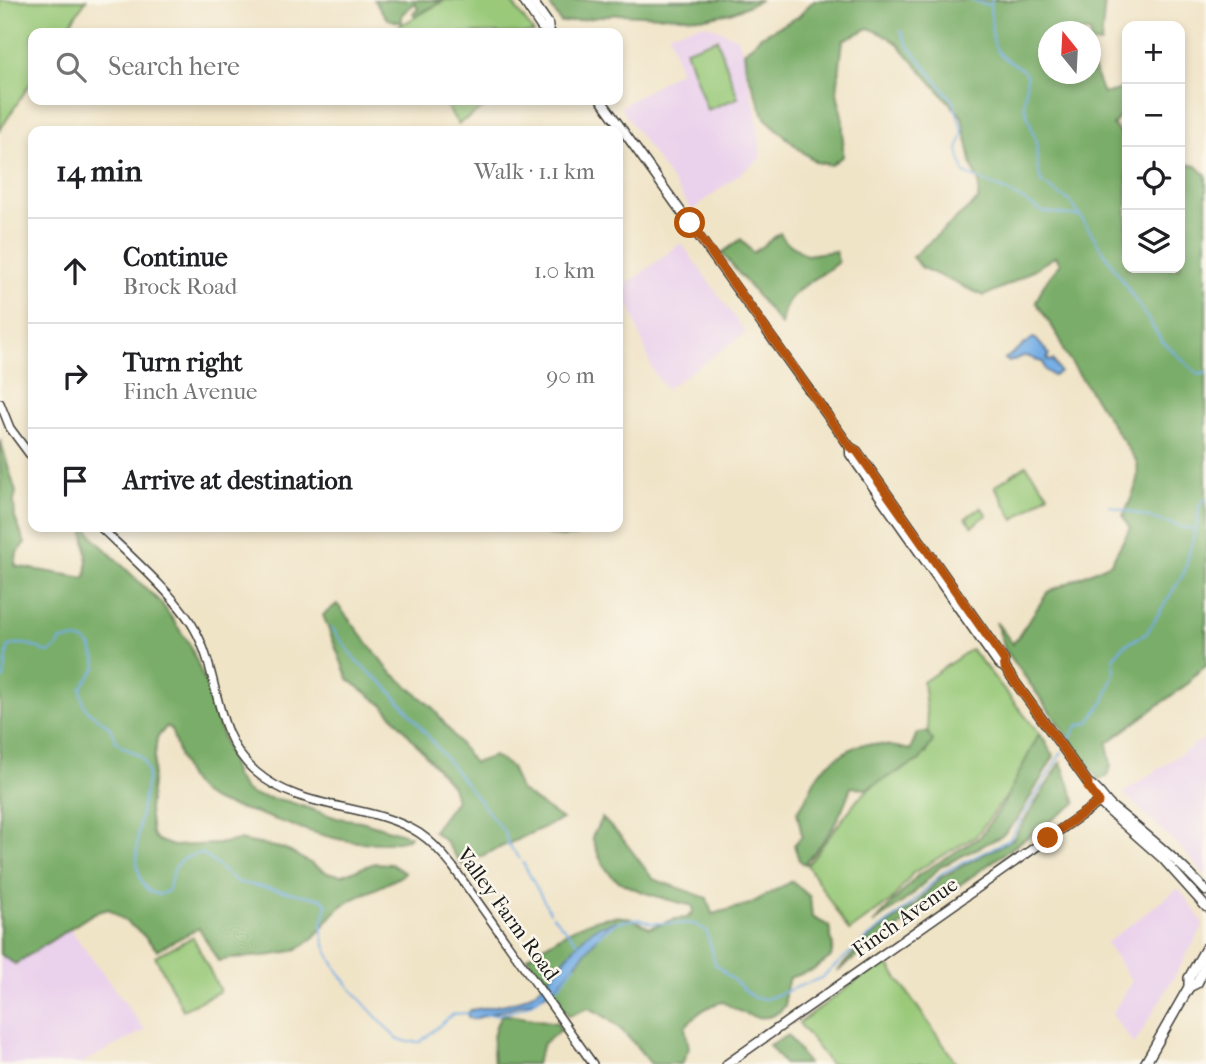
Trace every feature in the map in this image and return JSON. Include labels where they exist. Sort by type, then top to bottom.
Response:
[{"type":"main road","points":[[523,0],[543,28]]},
{"type":"main road","points":[[532,0],[549,28]]},
{"type":"main road","points":[[605,105],[620,126]]},
{"type":"main road","points":[[623,131],[850,447],[857,451],[1004,660],[1005,668]]},
{"type":"main road","points":[[850,447],[850,454],[948,595],[998,664],[1005,668],[1088,783],[1088,787],[1175,870],[1206,907]]},
{"type":"main road","points":[[948,595],[960,598]]},
{"type":"main road","points":[[1101,800],[1164,850],[1206,891]]},
{"type":"main road","name":"Finch Avenue","points":[[727,1064],[1101,800]]},
{"type":"main road","points":[[1145,1064],[1189,987],[1189,978],[1206,948]]},
{"type":"main road","points":[[1189,987],[1197,983],[1206,965]]},
{"type":"street","points":[[0,403],[10,428],[28,452]]},
{"type":"street","name":"Valley Farm Road","points":[[105,532],[187,616],[202,645],[225,728],[238,753],[256,772],[292,794],[399,822],[429,840],[453,867],[593,1064]]},
{"type":"shaded area","points":[[705,24],[736,37],[744,52],[744,66],[756,110],[761,158],[692,210],[620,107],[680,71],[669,33]]},
{"type":"shaded area","points":[[681,243],[746,333],[666,389],[653,372],[630,306],[623,297],[623,287]]},
{"type":"shaded area","points":[[1206,737],[1206,876],[1180,847],[1123,793]]},
{"type":"shaded area","points":[[1179,888],[1203,927],[1134,1045],[1112,1014],[1132,981],[1106,943]]},
{"type":"shaded area","points":[[70,929],[145,1030],[80,1064],[0,1064],[0,954],[15,964]]},
{"type":"green space","points":[[0,0],[86,0],[67,28],[28,28],[28,87],[0,130]]},
{"type":"green space","points":[[374,0],[442,0],[415,17],[413,14],[418,9],[415,3],[402,14],[402,23],[387,19]]},
{"type":"green space","points":[[446,0],[510,0],[530,28],[396,28]]},
{"type":"green space","points":[[547,0],[761,0],[731,13],[705,18],[619,14],[561,23]]},
{"type":"green space","points":[[814,0],[1105,0],[1101,44],[1101,21],[1038,21],[1038,84],[1099,84],[1103,94],[1122,89],[1122,114],[1113,125],[1122,135],[1122,273],[1185,273],[1185,164],[1197,166],[1206,175],[1206,666],[1193,676],[1190,682],[1107,743],[1111,766],[1108,776],[1099,780],[1005,649],[996,622],[1013,644],[1048,592],[1111,563],[1130,528],[1123,516],[1136,483],[1137,462],[1063,350],[1060,339],[1036,302],[1044,284],[1060,264],[1056,256],[1010,284],[984,296],[922,268],[912,257],[978,200],[979,183],[972,166],[962,117],[898,44],[869,28],[843,40],[837,92],[843,121],[843,156],[831,165],[816,162],[765,118],[746,69],[744,52],[761,36],[798,17]]},
{"type":"green space","points":[[717,39],[738,98],[707,110],[686,50]]},
{"type":"green space","points":[[445,105],[489,105],[458,124]]},
{"type":"green space","points":[[780,233],[785,241],[806,255],[835,251],[838,262],[788,301],[781,325],[722,253],[741,239],[753,253]]},
{"type":"green space","points":[[0,439],[16,492],[15,518],[25,543],[17,553],[15,566],[85,578],[87,559],[84,532],[90,532],[162,604],[190,645],[209,692],[235,776],[245,790],[253,795],[287,801],[337,818],[361,821],[410,836],[408,839],[388,842],[349,841],[216,801],[204,795],[191,782],[171,729],[167,726],[157,738],[149,810],[152,833],[157,840],[173,846],[239,840],[285,849],[328,873],[342,875],[375,863],[391,864],[405,873],[349,901],[336,911],[306,944],[280,954],[218,961],[199,928],[157,950],[141,933],[109,909],[94,913],[15,964],[0,954]]},
{"type":"green space","points":[[1026,465],[1048,494],[1014,520],[995,486]]},
{"type":"green space","points":[[981,507],[987,515],[972,526],[966,518]]},
{"type":"green space","points":[[576,532],[577,536],[560,537],[546,534]]},
{"type":"green space","points":[[337,604],[389,670],[433,708],[474,763],[494,756],[511,767],[520,790],[562,819],[462,865],[445,841],[433,831],[456,800],[452,786],[384,706],[348,679],[323,615]]},
{"type":"green space","points":[[971,649],[1047,743],[976,836],[913,873],[891,901],[849,931],[806,863],[809,863],[858,799],[894,767],[927,753],[928,726],[923,682]]},
{"type":"green space","points":[[927,732],[933,741],[920,760],[866,789],[851,787],[827,836],[804,864],[799,860],[794,845],[802,836],[797,811],[822,769],[860,745],[878,744],[910,750],[917,733]]},
{"type":"green space","points":[[1039,734],[1054,756],[1017,820],[1002,836],[940,867],[911,896],[873,924],[918,875],[980,837],[1002,806]]},
{"type":"green space","points":[[1061,762],[1076,803],[837,971],[866,941],[916,904],[941,877],[1013,839]]},
{"type":"green space","points":[[602,818],[622,838],[653,879],[707,898],[712,914],[750,904],[792,881],[810,897],[812,917],[829,926],[833,947],[831,957],[813,970],[789,978],[785,1006],[778,1013],[762,1018],[754,1017],[723,1002],[702,1011],[685,1027],[689,1048],[682,1064],[651,1064],[615,1024],[598,1012],[588,1008],[569,1016],[527,957],[573,929],[599,919],[627,918],[650,928],[675,919],[687,918],[693,912],[693,906],[639,890],[619,881],[608,872],[592,837]]},
{"type":"green space","points":[[193,937],[220,991],[183,1010],[155,956]]},
{"type":"green space","points":[[885,960],[957,1064],[830,1064],[799,1023]]},
{"type":"green space","points":[[502,1014],[557,1023],[561,1030],[544,1043],[536,1064],[494,1064],[493,1038]]},
{"type":"green space","points":[[788,1035],[808,1064],[784,1064],[769,1045]]},
{"type":"water","points":[[1033,338],[1049,354],[1047,359],[1053,360],[1060,372],[1053,376],[1045,370],[1043,362],[1026,356],[1009,362],[1005,359]]},
{"type":"water","points":[[616,921],[616,924],[605,928],[559,984],[536,1000],[474,1019],[468,1018],[471,1010],[508,1004],[531,994],[550,978],[573,948],[591,931]]},
{"type":"waterway","points":[[970,0],[989,5]]},
{"type":"waterway","points":[[992,0],[992,32],[997,50],[1027,76],[1024,105],[1036,141],[1037,166],[1042,183],[1071,202],[1162,341],[1199,375],[1206,373]]},
{"type":"waterway","points":[[901,31],[907,44],[953,101],[963,132],[958,150],[964,173],[1011,193],[1043,212],[1079,216]]},
{"type":"waterway","points":[[1065,747],[1077,726],[1089,722],[1104,701],[1115,671],[1113,658],[1124,645],[1146,634],[1184,573],[1199,505],[1206,499]]},
{"type":"waterway","points":[[1110,506],[1193,530]]},
{"type":"waterway","points":[[332,628],[358,663],[385,685],[408,711],[505,833],[508,844],[520,859]]},
{"type":"waterway","points":[[0,679],[4,678],[8,647],[13,645],[28,645],[48,653],[57,648],[61,640],[83,640],[91,646],[97,667],[81,688],[86,709],[108,726],[119,744],[144,761],[148,774],[137,851],[141,880],[148,890],[158,895],[168,891],[177,864],[202,853],[237,882],[323,899],[327,905],[322,931],[332,960],[351,989],[396,1038],[420,1042],[453,1014],[470,1013]]},
{"type":"waterway","points":[[598,936],[617,922],[639,919],[651,923],[696,924],[707,932],[715,964],[754,998],[766,999],[821,978],[910,905],[942,873],[1009,840],[1062,752]]},
{"type":"waterway","points":[[523,863],[550,912]]},
{"type":"waterway","points":[[553,916],[578,943]]},
{"type":"waterway","points":[[548,993],[561,984],[575,965]]},
{"type":"waterway","points":[[486,1015],[516,1010],[543,996]]},
{"type":"route","points":[[690,223],[850,447],[857,451],[1004,660],[1005,668],[1088,783],[1099,802],[1048,838]]}]
